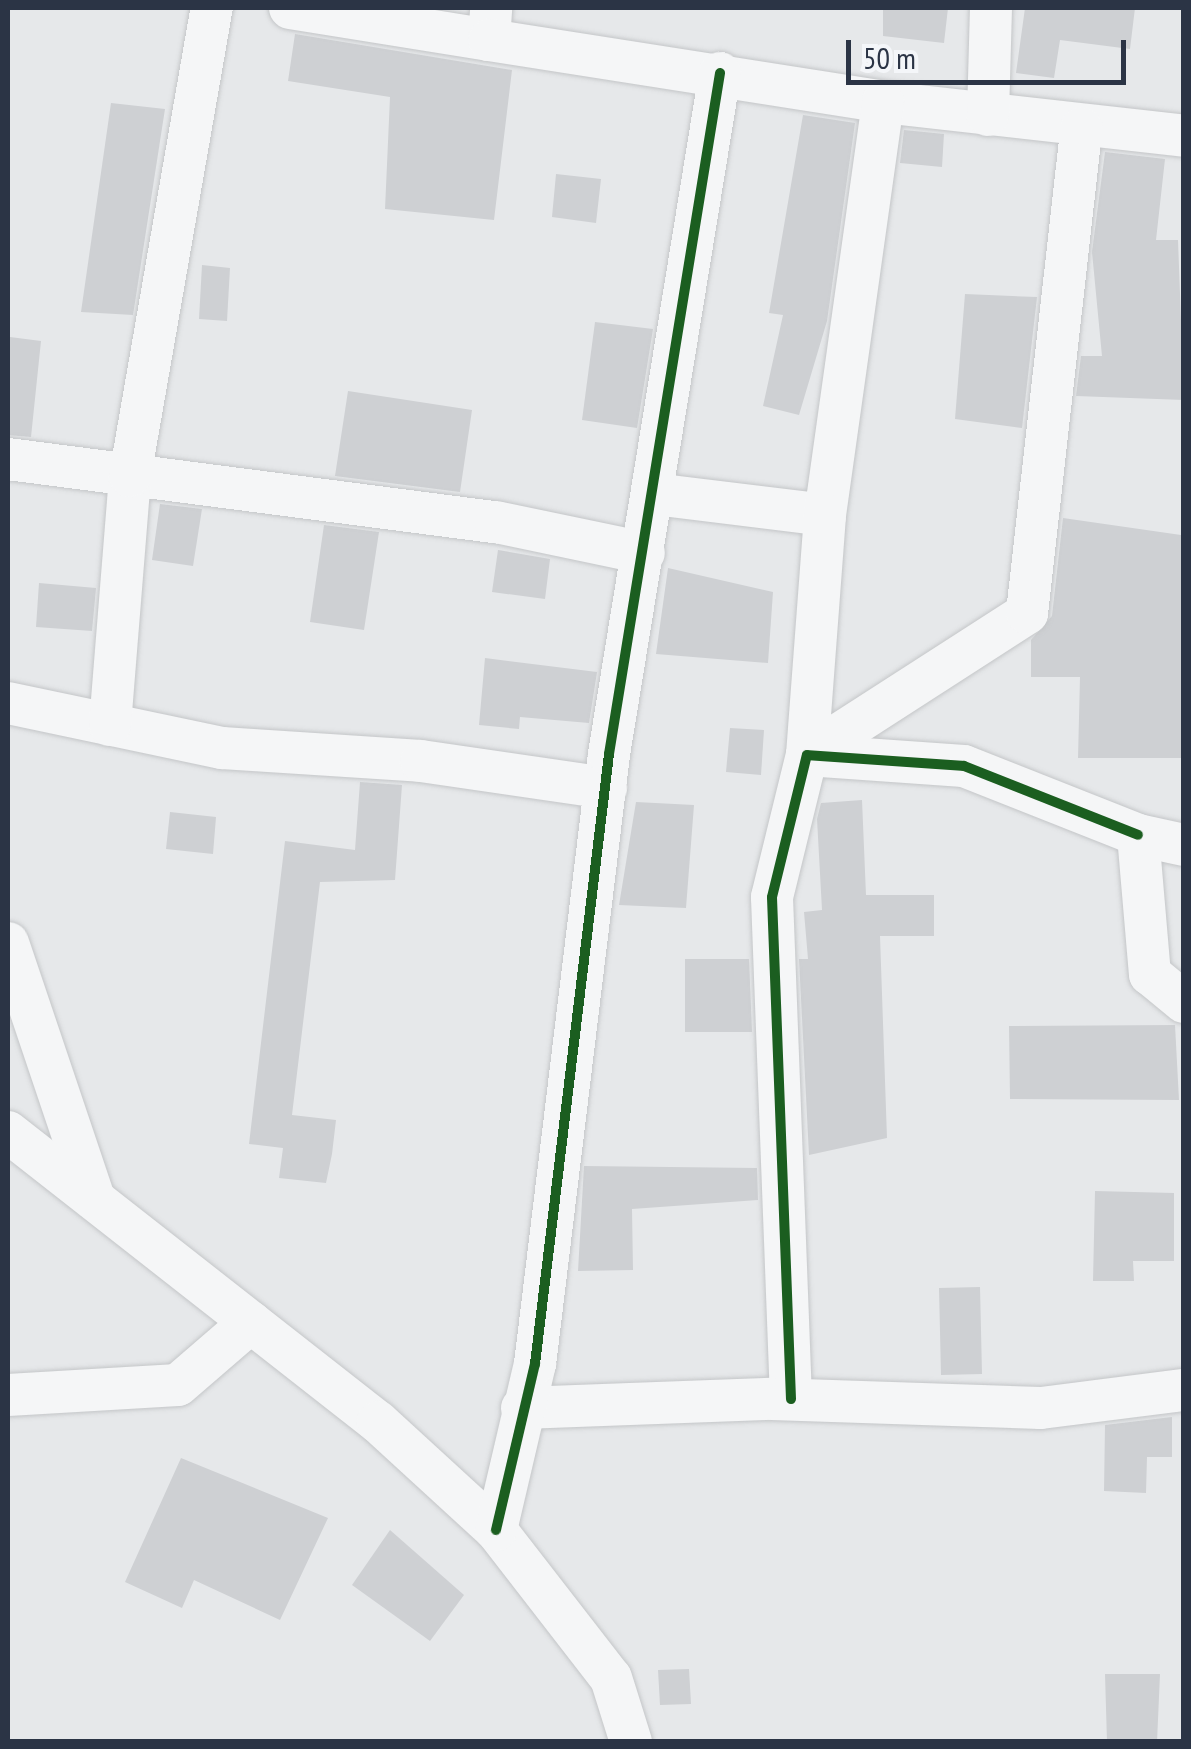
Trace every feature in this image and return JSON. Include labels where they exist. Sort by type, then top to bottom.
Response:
[{"type":"street","points":[[110,724],[130,476],[212,8]]},
{"type":"street","points":[[290,8],[490,24],[720,74],[883,102],[1081,128],[1184,136]]},
{"type":"street","points":[[988,115],[991,8]]},
{"type":"street","points":[[496,1530],[522,1408],[536,1364],[606,788],[720,74]]},
{"type":"street","points":[[790,1399],[772,897],[807,755],[826,514],[883,102]]},
{"type":"street","points":[[807,755],[1027,613],[1081,128]]},
{"type":"street","points":[[8,459],[496,522],[644,553]]},
{"type":"street","points":[[654,494],[826,514]]},
{"type":"street","points":[[8,703],[222,748],[421,761],[606,788]]},
{"type":"street","points":[[807,755],[964,766],[1138,835],[1184,845]]},
{"type":"street","points":[[1138,835],[1150,974],[1184,1002]]},
{"type":"street","points":[[8,944],[94,1199]]},
{"type":"street","points":[[8,1132],[251,1322],[496,1530],[611,1678],[630,1742]]},
{"type":"street","points":[[8,1395],[178,1386],[251,1322]]},
{"type":"street","points":[[522,1408],[790,1399],[1041,1408],[1184,1390]]},
{"type":"building","points":[[883,8],[948,8],[944,43],[883,36]]},
{"type":"building","points":[[1025,8],[1135,8],[1130,49],[1060,40],[1054,78],[1016,73]]},
{"type":"building","points":[[295,34],[512,70],[494,220],[385,209],[390,97],[288,81]]},
{"type":"building","points":[[111,103],[165,109],[133,315],[81,312]]},
{"type":"building","points":[[803,115],[855,123],[827,321],[799,415],[763,406],[783,315],[769,313]]},
{"type":"building","points":[[904,130],[944,134],[942,167],[900,163]]},
{"type":"building","points":[[1105,152],[1165,159],[1156,240],[1178,240],[1184,400],[1076,396],[1081,356],[1102,356],[1092,252]]},
{"type":"building","points":[[556,174],[601,179],[596,223],[552,217]]},
{"type":"building","points":[[202,265],[230,268],[227,321],[199,319]]},
{"type":"building","points":[[965,294],[1037,297],[1022,428],[955,419]]},
{"type":"building","points":[[595,322],[653,329],[637,428],[582,420]]},
{"type":"building","points":[[10,337],[41,341],[31,437],[8,435]]},
{"type":"building","points":[[348,391],[472,410],[460,492],[335,476]]},
{"type":"building","points":[[160,504],[202,509],[193,566],[152,560]]},
{"type":"building","points":[[1063,518],[1181,535],[1184,758],[1078,758],[1080,677],[1031,677],[1031,640],[1052,616]]},
{"type":"building","points":[[324,525],[379,532],[364,630],[310,622]]},
{"type":"building","points":[[498,550],[550,559],[545,599],[492,592]]},
{"type":"building","points":[[668,568],[773,592],[768,663],[656,654]]},
{"type":"building","points":[[39,583],[96,588],[92,631],[36,627]]},
{"type":"building","points":[[485,658],[597,672],[589,723],[520,717],[519,729],[479,725]]},
{"type":"building","points":[[730,728],[764,730],[761,775],[726,772]]},
{"type":"building","points":[[360,782],[402,785],[395,880],[320,882],[292,1115],[336,1120],[332,1154],[326,1183],[279,1178],[283,1148],[249,1144],[285,841],[355,850]]},
{"type":"building","points":[[862,800],[866,895],[934,895],[934,936],[880,936],[887,1138],[809,1155],[799,959],[808,959],[804,912],[822,910],[817,819],[821,803]]},
{"type":"building","points":[[636,802],[694,805],[686,908],[619,905]]},
{"type":"building","points":[[170,812],[216,817],[213,854],[166,849]]},
{"type":"building","points":[[685,959],[749,959],[752,1032],[685,1032]]},
{"type":"building","points":[[1175,1025],[1179,1100],[1010,1099],[1009,1026]]},
{"type":"building","points":[[584,1166],[757,1168],[758,1200],[632,1209],[633,1270],[578,1271]]},
{"type":"building","points":[[1095,1191],[1174,1193],[1174,1261],[1133,1261],[1134,1281],[1093,1281]]},
{"type":"building","points":[[980,1287],[982,1374],[941,1375],[939,1288]]},
{"type":"building","points":[[1172,1417],[1172,1457],[1147,1457],[1146,1493],[1104,1491],[1105,1425]]},
{"type":"building","points":[[181,1458],[328,1518],[280,1620],[194,1580],[182,1608],[125,1582]]},
{"type":"building","points":[[390,1530],[464,1595],[430,1641],[352,1585]]},
{"type":"building","points":[[689,1669],[691,1704],[660,1705],[658,1670]]},
{"type":"building","points":[[1105,1674],[1160,1674],[1157,1742],[1107,1742]]},
{"type":"cycle path","points":[[496,1530],[535,1364],[609,754],[720,73]]},
{"type":"cycle path","points":[[791,1399],[772,897],[807,755],[964,766],[1138,835]]}]
